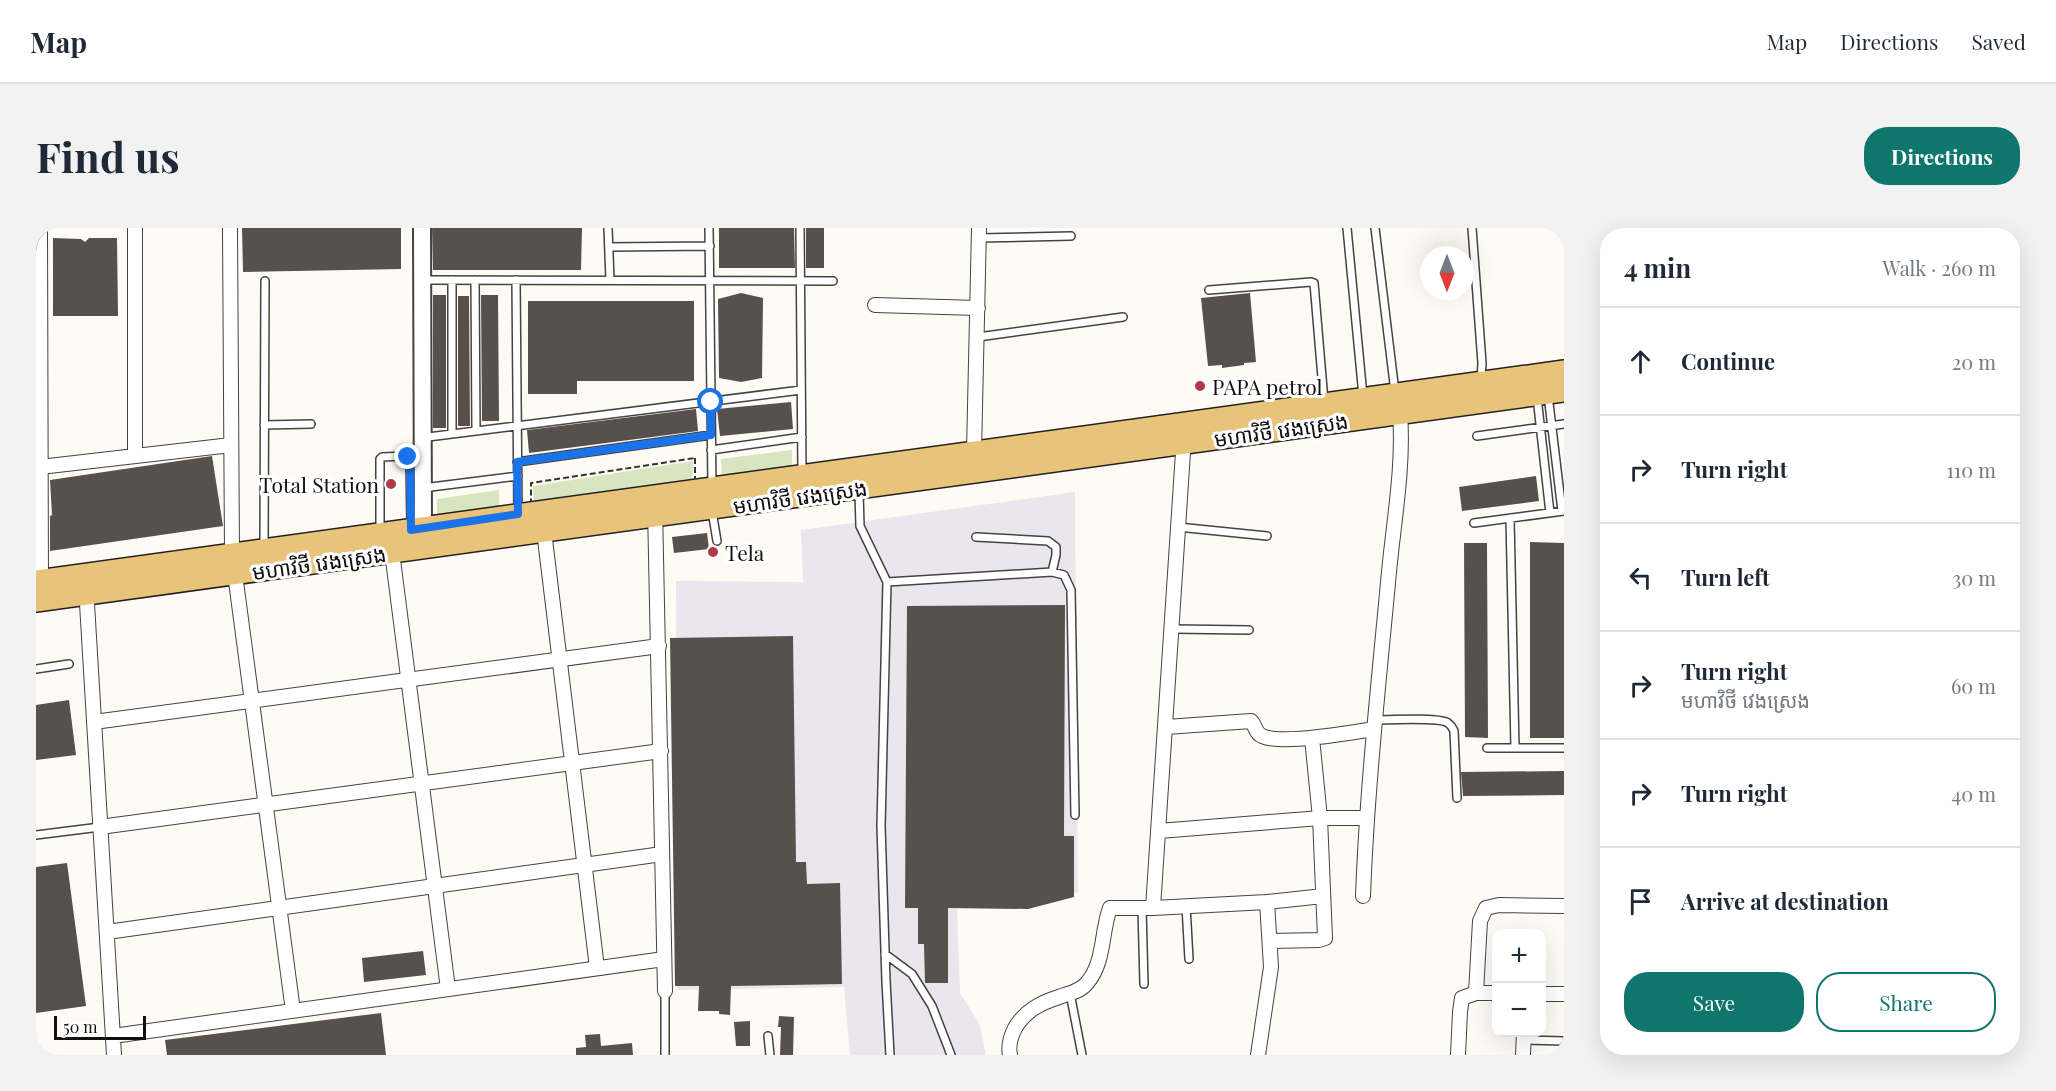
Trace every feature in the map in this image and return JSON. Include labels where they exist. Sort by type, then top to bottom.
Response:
[{"type":"main road","name":"មហាវិថី វេងស្រេង","points":[[711,498],[802,476],[857,478],[974,452],[1183,433],[1324,404],[1363,399],[1398,404],[1481,382],[1564,371]]},
{"type":"main road","name":"មហាវិថី វេងស្រេង","points":[[39,591],[233,564],[392,552],[544,531],[655,506],[1398,404],[1550,393]]},
{"type":"main road","name":"មហាវិថី វេងស្រេង","points":[[233,564],[264,550],[518,514],[655,506]]},
{"type":"street","points":[[39,591],[40,228]]},
{"type":"street","points":[[135,228],[135,455]]},
{"type":"street","points":[[230,228],[233,564],[292,1011]]},
{"type":"street","points":[[417,529],[423,488],[422,228]]},
{"type":"street","points":[[974,452],[979,233]]},
{"type":"street","points":[[875,305],[978,308]]},
{"type":"street","points":[[1363,896],[1366,818],[1374,725],[1402,446],[1398,404]]},
{"type":"street","points":[[1148,908],[1159,831],[1183,433]]},
{"type":"street","points":[[39,467],[231,445]]},
{"type":"street","points":[[655,506],[665,991]]},
{"type":"street","points":[[544,531],[597,968]]},
{"type":"street","points":[[392,552],[448,989]]},
{"type":"street","points":[[86,584],[114,1055]]},
{"type":"street","points":[[94,722],[658,646]]},
{"type":"street","points":[[1166,727],[1251,721],[1256,731],[1262,736],[1312,738],[1374,725]]},
{"type":"street","points":[[1270,941],[1325,938],[1320,818],[1312,738]]},
{"type":"street","points":[[100,827],[660,751]]},
{"type":"street","points":[[1159,831],[1320,818],[1366,818]]},
{"type":"street","points":[[106,932],[663,854]]},
{"type":"street","points":[[1010,1055],[1012,1033],[1031,1008],[1070,993],[1087,983],[1099,961],[1110,908],[1267,902],[1323,896]]},
{"type":"street","points":[[1258,1055],[1271,967],[1267,902]]},
{"type":"street","points":[[1476,993],[1480,921],[1486,908],[1499,905],[1564,906]]},
{"type":"street","points":[[113,1036],[664,959]]},
{"type":"street","points":[[1458,1055],[1462,998],[1476,993],[1492,993]]},
{"type":"street","points":[[1546,994],[1564,994]]},
{"type":"street","points":[[1523,1055],[1524,1037]]},
{"type":"lane","points":[[608,228],[610,280]]},
{"type":"lane","points":[[709,228],[711,498],[717,541]]},
{"type":"lane","points":[[800,228],[802,476]]},
{"type":"lane","points":[[1347,228],[1363,399]]},
{"type":"lane","points":[[1375,228],[1398,404]]},
{"type":"lane","points":[[1472,228],[1482,363],[1481,382]]},
{"type":"lane","points":[[979,233],[1071,236]]},
{"type":"lane","points":[[609,247],[710,246]]},
{"type":"lane","points":[[425,280],[833,281]]},
{"type":"lane","points":[[452,280],[452,434]]},
{"type":"lane","points":[[475,280],[476,431]]},
{"type":"lane","points":[[516,280],[518,514]]},
{"type":"lane","points":[[264,550],[265,281]]},
{"type":"lane","points":[[1209,290],[1314,283],[1324,404]]},
{"type":"lane","points":[[978,337],[1124,317]]},
{"type":"lane","points":[[428,437],[801,390]]},
{"type":"lane","points":[[1474,523],[1563,511],[1550,393]]},
{"type":"lane","points":[[1550,393],[1541,427],[1550,513]]},
{"type":"lane","points":[[264,425],[311,424]]},
{"type":"lane","points":[[1477,436],[1564,424]]},
{"type":"lane","points":[[517,462],[711,435]]},
{"type":"lane","points":[[711,450],[802,437]]},
{"type":"lane","points":[[380,534],[380,459],[382,457],[406,456],[410,459],[417,529]]},
{"type":"lane","points":[[423,488],[518,476]]},
{"type":"lane","points":[[857,478],[860,526],[886,582],[881,826],[890,1055]]},
{"type":"lane","points":[[1510,518],[1515,748]]},
{"type":"lane","points":[[1178,527],[1267,536]]},
{"type":"lane","points":[[976,537],[1048,541],[1056,547],[1052,572]]},
{"type":"lane","points":[[886,582],[1052,572],[1064,576],[1071,590],[1075,815]]},
{"type":"lane","points":[[1172,629],[1249,630]]},
{"type":"lane","points":[[36,669],[69,664]]},
{"type":"lane","points":[[1374,725],[1435,720],[1451,725],[1454,731],[1457,798]]},
{"type":"lane","points":[[1487,748],[1564,748]]},
{"type":"lane","points":[[36,835],[100,827]]},
{"type":"lane","points":[[1186,906],[1189,959]]},
{"type":"lane","points":[[1143,984],[1148,908]]},
{"type":"lane","points":[[885,954],[912,974],[932,1006],[951,1055]]},
{"type":"lane","points":[[665,991],[665,1055]]},
{"type":"lane","points":[[1070,993],[1082,1055]]},
{"type":"lane","points":[[768,1036],[771,1055]]},
{"type":"lane","points":[[1532,1037],[1564,1041]]},
{"type":"shaded area","points":[[1075,492],[1078,892],[1040,904],[957,905],[960,993],[980,1025],[986,1055],[850,1055],[844,987],[677,990],[676,581],[803,582],[801,530]]},
{"type":"green space","points":[[792,450],[792,470],[722,479],[721,459]]},
{"type":"green space","points":[[693,461],[692,484],[534,506],[533,486]]},
{"type":"green space","points":[[499,490],[499,511],[437,519],[437,499]]},
{"type":"building","points":[[242,228],[401,228],[401,269],[243,272]]},
{"type":"building","points":[[432,228],[582,228],[581,270],[433,270]]},
{"type":"building","points":[[719,228],[794,228],[795,268],[719,268]]},
{"type":"building","points":[[806,228],[824,228],[824,268],[806,268]]},
{"type":"building","points":[[53,238],[81,239],[85,242],[89,238],[117,238],[118,316],[53,316]]},
{"type":"building","points":[[741,293],[763,298],[762,378],[741,382],[719,378],[718,299]]},
{"type":"building","points":[[1250,293],[1256,362],[1222,368],[1222,365],[1208,366],[1201,298]]},
{"type":"building","points":[[433,295],[446,295],[446,428],[433,428]]},
{"type":"building","points":[[481,295],[498,295],[499,421],[482,421]]},
{"type":"building","points":[[458,296],[469,296],[470,426],[458,426]]},
{"type":"building","points":[[528,301],[694,301],[694,381],[577,381],[577,394],[528,394]]},
{"type":"building","points":[[791,402],[793,429],[720,436],[717,409]]},
{"type":"building","points":[[696,409],[698,431],[529,453],[527,430]]},
{"type":"building","points":[[212,456],[223,526],[50,551],[50,516],[52,515],[50,480]]},
{"type":"building","points":[[1536,476],[1539,501],[1462,511],[1459,487]]},
{"type":"building","points":[[707,533],[709,549],[674,553],[672,537]]},
{"type":"building","points":[[1530,542],[1564,543],[1564,738],[1530,738]]},
{"type":"building","points":[[1464,543],[1487,543],[1488,738],[1465,737]]},
{"type":"building","points":[[1065,605],[1064,836],[1074,836],[1074,897],[1028,909],[948,908],[948,983],[925,983],[924,944],[918,944],[918,908],[905,908],[907,606]]},
{"type":"building","points":[[793,636],[796,862],[806,862],[807,884],[840,883],[842,984],[731,986],[730,1015],[719,1014],[719,1011],[698,1011],[699,986],[675,986],[670,638]]},
{"type":"building","points":[[69,700],[76,755],[36,760],[36,705]]},
{"type":"building","points":[[1564,771],[1564,795],[1463,796],[1461,772]]},
{"type":"building","points":[[67,863],[86,1006],[36,1013],[36,867]]},
{"type":"building","points":[[423,951],[426,975],[364,982],[362,958]]},
{"type":"building","points":[[381,1013],[386,1055],[167,1055],[165,1040]]},
{"type":"building","points":[[779,1016],[794,1017],[793,1055],[780,1055]]},
{"type":"building","points":[[750,1021],[750,1046],[736,1046],[734,1022]]},
{"type":"building","points":[[600,1034],[601,1046],[632,1043],[633,1055],[576,1055],[576,1048],[586,1047],[585,1035]]},
{"type":"place","name":"PAPA petrol","points":[[1200,386]]},
{"type":"place","name":"Total Station","points":[[391,484]]},
{"type":"place","name":"Tela","points":[[713,552]]},
{"type":"route","points":[[408,457],[410,459],[411,530],[518,514],[517,462],[711,435],[711,402]]}]
